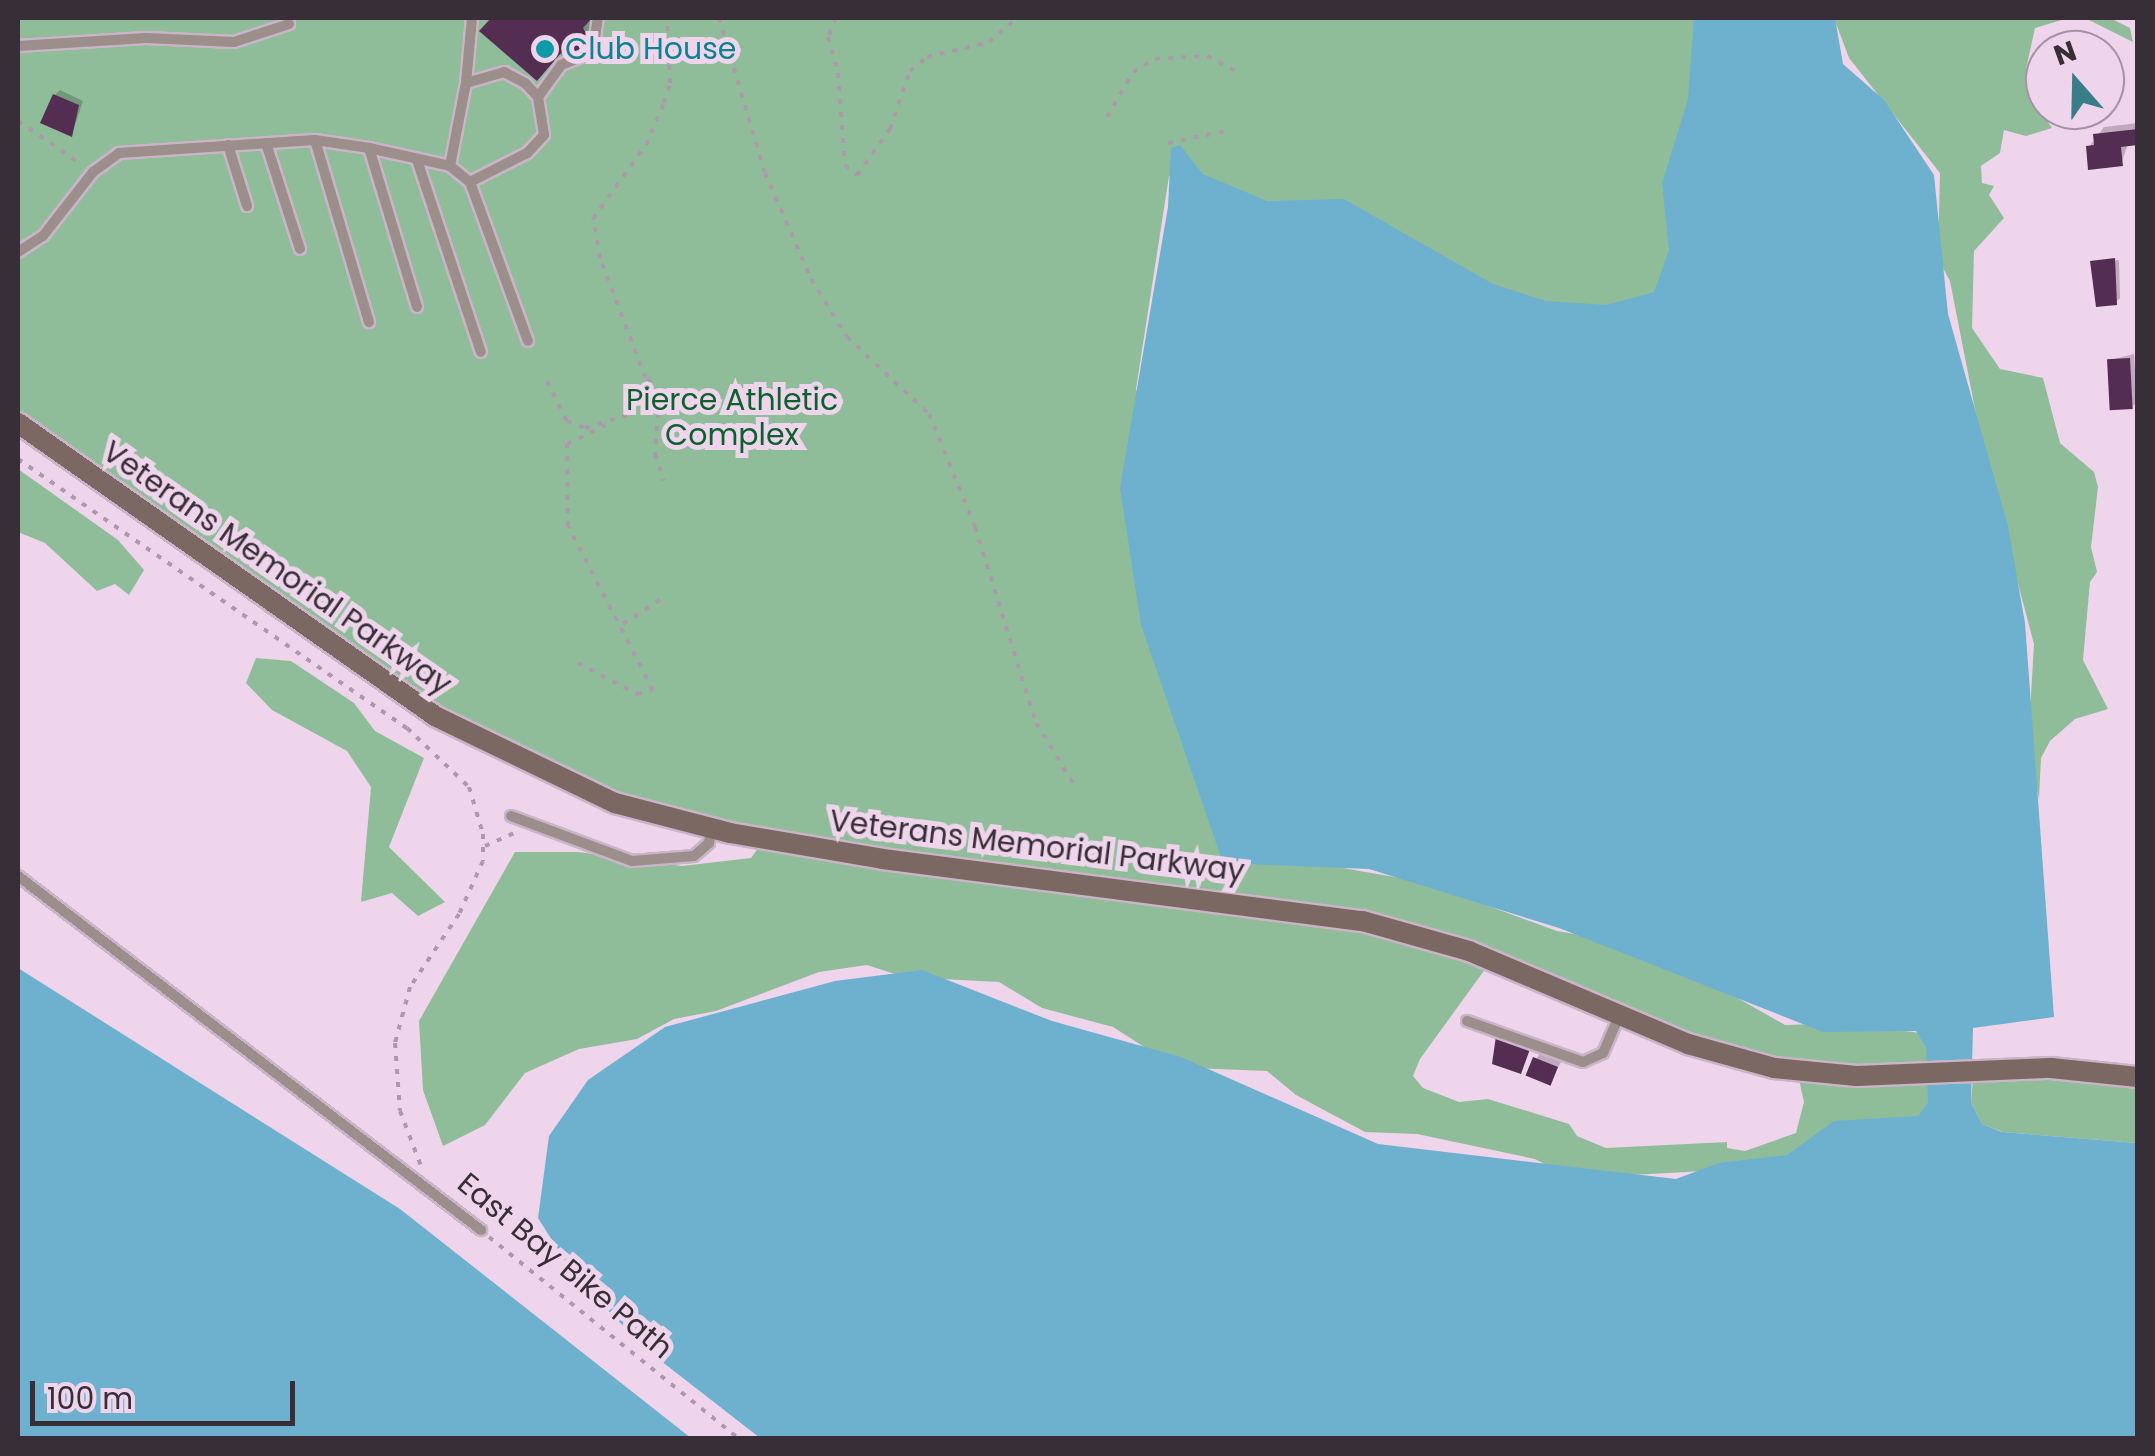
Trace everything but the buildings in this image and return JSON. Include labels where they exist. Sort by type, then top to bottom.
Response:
[{"type":"main road","name":"Veterans Memorial Parkway","points":[[18,423],[459,730],[589,794],[711,829],[883,859],[1364,922],[1469,951],[1688,1044],[1774,1068],[2138,1076]]},
{"type":"lane","points":[[450,166],[466,82],[472,18]]},
{"type":"lane","points":[[470,182],[527,153],[544,135],[538,96],[560,65],[593,52],[598,18]]},
{"type":"lane","points":[[18,46],[146,38],[234,42],[289,24]]},
{"type":"lane","points":[[466,82],[504,72],[538,96]]},
{"type":"lane","points":[[18,252],[43,236],[93,172],[118,153],[315,140],[368,148],[450,166],[470,182],[528,340]]},
{"type":"lane","points":[[315,140],[369,322]]},
{"type":"lane","points":[[266,143],[300,249]]},
{"type":"lane","points":[[228,145],[247,206]]},
{"type":"lane","points":[[368,148],[418,308]]},
{"type":"lane","points":[[418,160],[481,352]]},
{"type":"lane","points":[[511,816],[632,861],[694,856],[709,843],[711,829]]},
{"type":"lane","points":[[18,876],[480,1230]]},
{"type":"lane","points":[[1467,1021],[1583,1062],[1603,1053],[1620,1013]]},
{"type":"path","points":[[664,481],[655,454],[660,400],[645,375],[600,258],[593,219],[646,145],[664,103],[670,84],[667,18]]},
{"type":"path","points":[[720,18],[765,173],[811,279],[846,337],[929,414],[975,527],[1036,723],[1076,788]]},
{"type":"path","points":[[836,18],[828,37],[838,73],[845,165],[857,175],[890,129],[910,71],[927,57],[989,42],[1018,18]]},
{"type":"path","points":[[1106,116],[1133,72],[1155,59],[1207,56],[1236,71]]},
{"type":"path","points":[[18,121],[93,172]]},
{"type":"path","points":[[1168,143],[1226,131]]},
{"type":"path","points":[[578,664],[620,688],[648,695],[650,677],[572,541],[566,505],[566,444],[646,403],[645,375]]},
{"type":"path","points":[[547,381],[566,421],[584,428],[610,423]]},
{"type":"path","points":[[18,459],[444,757],[469,787],[484,846],[527,822]]},
{"type":"path","points":[[623,624],[666,596]]},
{"type":"path","name":"East Bay Bike Path","points":[[426,1174],[400,1111],[398,1024],[410,987],[469,897],[484,846]]},
{"type":"path","name":"East Bay Bike Path","points":[[480,1230],[738,1438]]},
{"type":"green space","name":"Pierce Athletic Complex","points":[[18,18],[1695,18],[1694,42],[1715,60],[1664,193],[1674,256],[1667,291],[1574,315],[1283,219],[1203,174],[1169,176],[1136,389],[1314,863],[1423,882],[1557,931],[1598,938],[1711,983],[1785,1025],[1844,1023],[1920,1033],[1928,1039],[1938,1113],[1793,1166],[1614,1176],[1560,1172],[1535,1159],[1417,1134],[1365,1132],[1296,1095],[1267,1071],[1192,1068],[1163,1059],[1113,1027],[1042,1008],[999,982],[904,977],[867,965],[819,972],[716,1011],[674,1019],[637,1039],[579,1049],[525,1073],[485,1125],[443,1146],[423,1090],[419,1021],[515,852],[578,852],[682,866],[751,858],[767,836],[663,814],[462,728],[18,422]],"holes":[[[1491,961],[1798,1075],[1804,1102],[1796,1133],[1745,1151],[1727,1148],[1727,1142],[1606,1148],[1577,1136],[1569,1124],[1488,1099],[1459,1102],[1423,1088],[1413,1076],[1420,1059]]]},
{"type":"green space","points":[[1834,18],[2110,18],[2130,28],[2133,42],[2125,38],[2125,30],[2109,30],[2089,20],[2065,19],[2025,30],[2025,130],[2046,130],[2026,136],[2004,130],[2000,153],[1981,166],[1982,183],[1994,186],[1989,195],[2004,218],[1974,251],[1972,328],[2000,369],[2043,378],[2060,443],[2094,472],[2098,487],[2091,547],[2097,572],[2090,582],[2083,660],[2108,709],[2075,719],[2050,741],[2041,758],[2039,799],[2028,748],[2034,644],[1984,455],[1950,281],[1938,259],[1940,173],[1849,58]]},
{"type":"green space","points":[[18,469],[118,540],[144,570],[129,595],[115,584],[97,591],[45,543],[18,532]]},
{"type":"green space","points":[[256,658],[291,661],[354,703],[375,731],[424,758],[389,847],[445,902],[418,916],[392,893],[361,902],[371,787],[347,751],[272,710],[246,683]]},
{"type":"green space","points":[[2024,1074],[2137,1082],[2137,1143],[2003,1132],[1982,1124],[1971,1102],[1973,1077]]},
{"type":"water","points":[[1694,18],[1835,18],[1843,64],[1884,100],[1934,175],[1948,314],[2008,526],[2025,623],[2054,1017],[1973,1028],[1971,1102],[1982,1124],[2002,1132],[2137,1143],[2137,1438],[760,1438],[647,1350],[576,1278],[538,1218],[549,1136],[588,1080],[665,1027],[835,981],[922,970],[1052,1021],[1181,1057],[1378,1144],[1676,1179],[1719,1163],[1787,1155],[1834,1121],[1918,1116],[1928,1103],[1926,1047],[1916,1031],[1823,1032],[1559,928],[1369,869],[1223,863],[1141,625],[1120,488],[1168,207],[1171,148],[1180,145],[1203,174],[1267,201],[1344,199],[1493,284],[1546,301],[1607,305],[1654,292],[1669,250],[1662,183],[1688,99]]},
{"type":"water","points":[[18,968],[400,1209],[691,1438],[18,1438]]},
{"type":"place","name":"Club House","points":[[545,49]]}]
